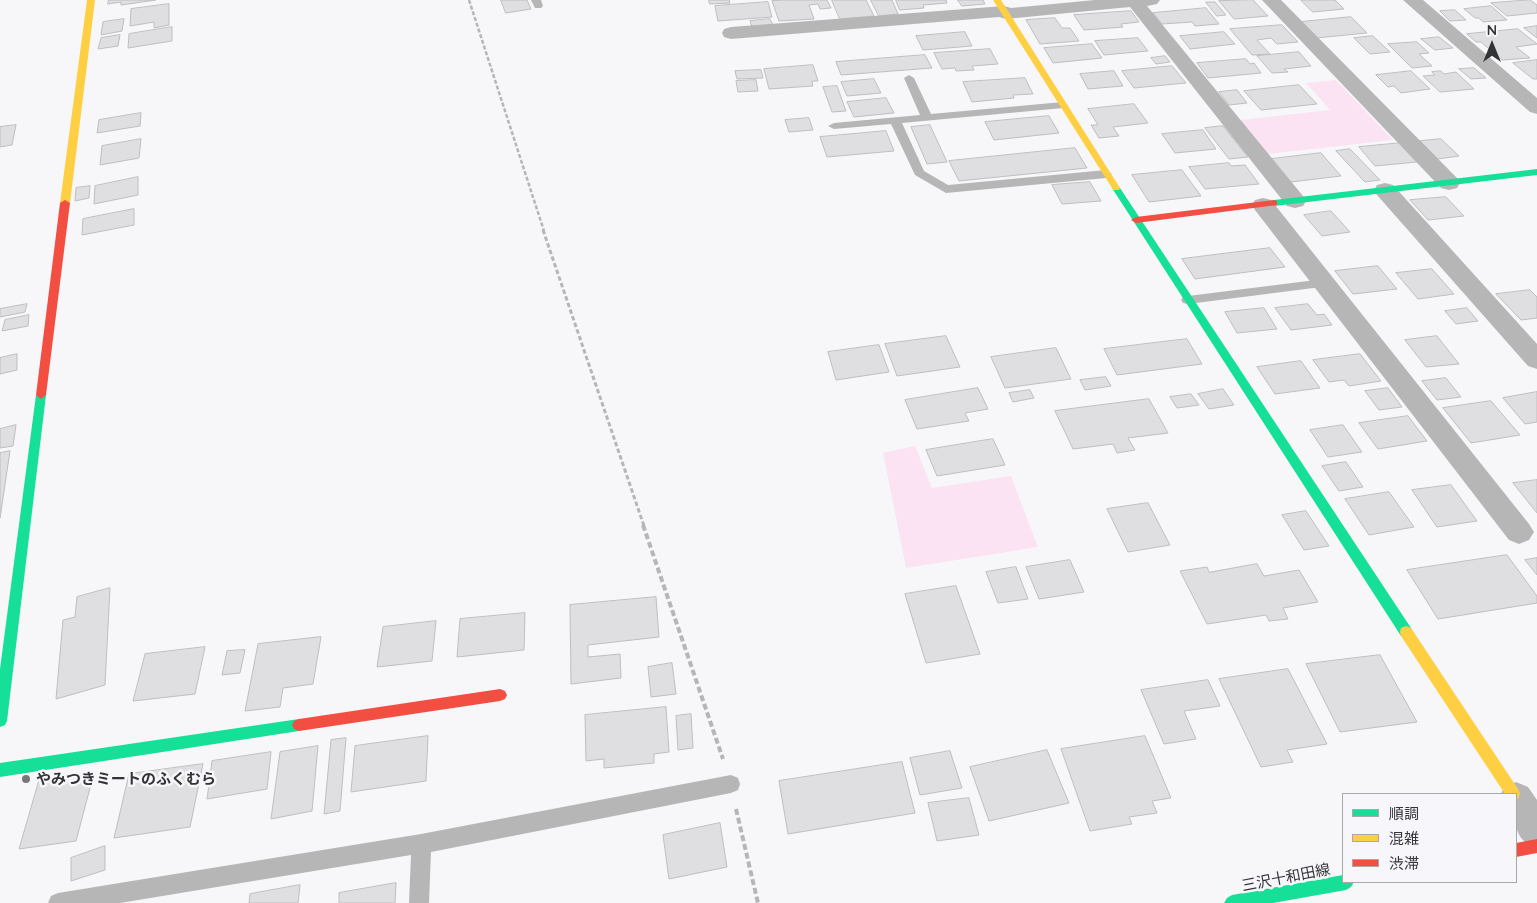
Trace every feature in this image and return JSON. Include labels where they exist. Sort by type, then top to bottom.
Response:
[{"type":"street","points":[[0,721],[91,0]]},
{"type":"street","points":[[1271,0],[1449,183]]},
{"type":"street","points":[[1412,0],[1537,108]]},
{"type":"street","points":[[731,34],[1002,8],[1140,1],[1295,201]]},
{"type":"street","points":[[1002,8],[1106,174],[1512,793]]},
{"type":"street","points":[[1136,220],[1537,172]]},
{"type":"street","points":[[1385,190],[1537,360]]},
{"type":"street","points":[[1263,205],[1519,532]]},
{"type":"street","points":[[0,770],[500,696]]},
{"type":"street","points":[[1517,801],[1537,831]]},
{"type":"street","points":[[1517,850],[1537,846]]},
{"type":"street","name":"三沢十和田線","points":[[1232,903],[1342,883]]},
{"type":"lane","points":[[909,78],[927,118]]},
{"type":"lane","points":[[834,126],[1063,105]]},
{"type":"lane","points":[[894,121],[919,173],[946,189],[1106,174]]},
{"type":"lane","points":[[1188,300],[1324,283]]},
{"type":"lane","points":[[58,903],[421,844],[730,784]]},
{"type":"lane","points":[[419,903],[421,844]]},
{"type":"path","points":[[469,0],[730,784],[758,903]]},
{"type":"shaded area","points":[[1336,80],[1393,140],[1268,154],[1240,120],[1330,110],[1306,83]]},
{"type":"shaded area","points":[[915,446],[932,488],[1011,476],[1038,547],[906,568],[883,453]]},
{"type":"building","points":[[109,0],[156,0],[121,5],[121,2],[108,4]]},
{"type":"building","points":[[501,0],[527,0],[531,9],[506,13]]},
{"type":"building","points":[[709,0],[729,0],[730,3],[710,4]]},
{"type":"building","points":[[827,0],[831,8],[820,9],[818,4],[809,5],[814,19],[779,21],[772,1]]},
{"type":"building","points":[[832,0],[866,0],[874,16],[840,19]]},
{"type":"building","points":[[871,0],[892,0],[898,14],[879,16]]},
{"type":"building","points":[[896,0],[946,0],[947,3],[923,5],[924,8],[900,10]]},
{"type":"building","points":[[958,0],[983,0],[985,4],[962,6]]},
{"type":"building","points":[[1253,0],[1268,16],[1234,19],[1219,1]]},
{"type":"building","points":[[1301,0],[1335,0],[1344,9],[1313,12]]},
{"type":"building","points":[[1530,0],[1537,5],[1537,13],[1507,16],[1491,3]]},
{"type":"building","points":[[768,2],[772,17],[718,21],[715,6]]},
{"type":"building","points":[[1206,2],[1215,2],[1226,15],[1217,16]]},
{"type":"building","points":[[169,4],[169,25],[154,28],[154,22],[130,26],[131,9]]},
{"type":"building","points":[[1491,6],[1507,20],[1483,22],[1464,9]]},
{"type":"building","points":[[1206,8],[1219,24],[1195,26],[1192,22],[1162,24],[1153,13]]},
{"type":"building","points":[[1455,10],[1466,20],[1450,21],[1440,11]]},
{"type":"building","points":[[1131,11],[1139,22],[1121,24],[1123,27],[1084,30],[1074,15]]},
{"type":"building","points":[[1351,17],[1367,33],[1316,38],[1300,22]]},
{"type":"building","points":[[1055,18],[1062,28],[1070,28],[1079,41],[1040,44],[1026,20]]},
{"type":"building","points":[[124,19],[122,31],[101,35],[103,22]]},
{"type":"building","points":[[770,19],[773,25],[752,27],[750,21]]},
{"type":"building","points":[[1282,25],[1298,42],[1277,44],[1271,38],[1257,40],[1270,54],[1252,55],[1230,29]]},
{"type":"building","points":[[1537,26],[1537,38],[1524,28]]},
{"type":"building","points":[[172,27],[172,41],[128,48],[129,34]]},
{"type":"building","points":[[1518,29],[1537,44],[1516,47],[1530,58],[1502,60],[1481,42],[1476,42],[1467,34]]},
{"type":"building","points":[[965,32],[972,46],[923,50],[916,36]]},
{"type":"building","points":[[1224,32],[1235,44],[1190,49],[1180,36]]},
{"type":"building","points":[[120,35],[118,46],[98,49],[101,38]]},
{"type":"building","points":[[1373,36],[1390,52],[1370,54],[1354,38]]},
{"type":"building","points":[[1439,37],[1453,48],[1435,50],[1421,39]]},
{"type":"building","points":[[1138,38],[1148,51],[1104,55],[1095,41]]},
{"type":"building","points":[[1417,42],[1429,53],[1419,54],[1432,66],[1412,68],[1388,44]]},
{"type":"building","points":[[1092,44],[1102,58],[1053,63],[1044,48]]},
{"type":"building","points":[[990,49],[998,64],[972,66],[974,70],[956,71],[955,68],[942,69],[934,53]]},
{"type":"building","points":[[1299,52],[1311,66],[1284,69],[1288,72],[1272,73],[1257,56]]},
{"type":"building","points":[[925,55],[932,68],[841,75],[836,62]]},
{"type":"building","points":[[1165,56],[1170,62],[1156,64],[1151,58]]},
{"type":"building","points":[[1246,59],[1250,64],[1254,63],[1261,73],[1208,78],[1197,63]]},
{"type":"building","points":[[1537,60],[1537,79],[1533,79],[1513,63]]},
{"type":"building","points":[[813,65],[818,81],[812,81],[813,86],[769,89],[764,69]]},
{"type":"building","points":[[1172,66],[1186,83],[1134,88],[1122,71]]},
{"type":"building","points":[[1474,68],[1486,78],[1471,79],[1459,69]]},
{"type":"building","points":[[761,70],[763,78],[737,79],[735,71]]},
{"type":"building","points":[[1114,71],[1123,86],[1088,89],[1080,74]]},
{"type":"building","points":[[1411,71],[1430,89],[1401,93],[1394,86],[1388,87],[1376,75]]},
{"type":"building","points":[[1441,71],[1444,74],[1456,72],[1474,89],[1440,92],[1423,76],[1435,75],[1432,72]]},
{"type":"building","points":[[1025,78],[1033,94],[1013,95],[1014,98],[972,102],[963,82]]},
{"type":"building","points":[[874,79],[881,93],[847,96],[841,82]]},
{"type":"building","points":[[756,80],[758,91],[738,92],[736,81]]},
{"type":"building","points":[[1299,85],[1317,104],[1261,110],[1244,91]]},
{"type":"building","points":[[837,86],[846,111],[832,112],[823,87]]},
{"type":"building","points":[[1237,90],[1247,103],[1229,105],[1219,92]]},
{"type":"building","points":[[886,98],[894,113],[854,117],[847,102]]},
{"type":"building","points":[[1134,104],[1148,123],[1113,127],[1119,136],[1099,138],[1091,125],[1098,125],[1088,109]]},
{"type":"building","points":[[141,113],[140,126],[97,133],[99,120]]},
{"type":"building","points":[[1049,116],[1059,133],[994,140],[985,122]]},
{"type":"building","points":[[809,118],[813,130],[789,132],[785,120]]},
{"type":"building","points":[[16,125],[12,145],[0,147],[0,127]]},
{"type":"building","points":[[930,125],[947,162],[927,164],[911,127]]},
{"type":"building","points":[[1223,126],[1248,157],[1229,159],[1205,128]]},
{"type":"building","points":[[1203,130],[1216,149],[1175,153],[1162,134]]},
{"type":"building","points":[[886,131],[894,151],[827,157],[820,137]]},
{"type":"building","points":[[141,139],[139,158],[100,165],[102,146]]},
{"type":"building","points":[[1441,139],[1459,156],[1438,159],[1420,141]]},
{"type":"building","points":[[1401,143],[1417,162],[1375,166],[1359,147]]},
{"type":"building","points":[[1075,148],[1087,168],[959,181],[949,161]]},
{"type":"building","points":[[1350,149],[1380,180],[1365,182],[1336,151]]},
{"type":"building","points":[[1321,153],[1341,176],[1291,182],[1271,159]]},
{"type":"building","points":[[1229,163],[1231,166],[1245,165],[1259,184],[1205,189],[1189,167]]},
{"type":"building","points":[[1182,170],[1201,196],[1149,202],[1132,175]]},
{"type":"building","points":[[138,177],[138,195],[94,204],[95,186]]},
{"type":"building","points":[[1090,182],[1101,201],[1062,204],[1052,185]]},
{"type":"building","points":[[90,186],[89,198],[75,201],[76,188]]},
{"type":"building","points":[[1446,197],[1464,216],[1428,220],[1410,200]]},
{"type":"building","points":[[134,209],[134,225],[82,235],[83,219]]},
{"type":"building","points":[[1331,211],[1350,232],[1322,236],[1304,215]]},
{"type":"building","points":[[1270,248],[1285,267],[1195,279],[1182,259]]},
{"type":"building","points":[[1378,266],[1397,289],[1353,294],[1335,271]]},
{"type":"building","points":[[1432,269],[1454,294],[1418,299],[1396,273]]},
{"type":"building","points":[[1530,290],[1537,297],[1537,318],[1521,320],[1496,294]]},
{"type":"building","points":[[27,304],[25,312],[0,317],[0,309]]},
{"type":"building","points":[[1308,304],[1317,315],[1324,314],[1332,325],[1291,330],[1275,308]]},
{"type":"building","points":[[1264,308],[1277,329],[1237,333],[1225,312]]},
{"type":"building","points":[[1467,308],[1478,321],[1456,324],[1445,311]]},
{"type":"building","points":[[29,315],[28,326],[2,331],[5,320]]},
{"type":"building","points":[[946,336],[960,367],[897,376],[885,344]]},
{"type":"building","points":[[1437,336],[1459,364],[1426,367],[1405,340]]},
{"type":"building","points":[[1187,339],[1202,364],[1117,375],[1104,349]]},
{"type":"building","points":[[879,345],[889,372],[836,380],[828,352]]},
{"type":"building","points":[[1056,348],[1071,379],[1005,388],[991,357]]},
{"type":"building","points":[[17,354],[17,370],[0,374],[0,358]]},
{"type":"building","points":[[1360,354],[1381,381],[1349,386],[1344,380],[1329,382],[1313,360]]},
{"type":"building","points":[[1301,361],[1320,388],[1275,394],[1257,367]]},
{"type":"building","points":[[1106,377],[1111,386],[1085,390],[1080,380]]},
{"type":"building","points":[[1446,378],[1461,397],[1437,400],[1422,381]]},
{"type":"building","points":[[978,388],[988,409],[965,413],[969,421],[917,429],[905,400]]},
{"type":"building","points":[[1388,388],[1402,407],[1379,410],[1365,391]]},
{"type":"building","points":[[1223,389],[1234,405],[1209,409],[1198,394]]},
{"type":"building","points":[[1030,390],[1034,398],[1013,402],[1009,393]]},
{"type":"building","points":[[1537,392],[1537,422],[1525,424],[1503,398]]},
{"type":"building","points":[[1191,394],[1199,405],[1177,408],[1170,397]]},
{"type":"building","points":[[1149,399],[1168,433],[1128,438],[1135,450],[1117,453],[1113,444],[1073,449],[1055,411]]},
{"type":"building","points":[[1491,401],[1520,435],[1471,443],[1443,408]]},
{"type":"building","points":[[1408,416],[1427,441],[1378,449],[1359,423]]},
{"type":"building","points":[[16,425],[13,446],[0,448],[0,429]]},
{"type":"building","points":[[1343,425],[1362,452],[1328,457],[1310,430]]},
{"type":"building","points":[[993,439],[1005,465],[937,476],[926,450]]},
{"type":"building","points":[[10,451],[0,518],[0,453]]},
{"type":"building","points":[[1346,462],[1363,487],[1339,491],[1322,466]]},
{"type":"building","points":[[1537,480],[1537,513],[1513,483]]},
{"type":"building","points":[[1451,485],[1477,521],[1437,527],[1412,490]]},
{"type":"building","points":[[1389,492],[1414,527],[1369,535],[1345,499]]},
{"type":"building","points":[[1148,503],[1170,545],[1128,552],[1107,509]]},
{"type":"building","points":[[1306,511],[1329,546],[1304,550],[1282,515]]},
{"type":"building","points":[[1507,555],[1537,596],[1537,603],[1438,619],[1407,570]]},
{"type":"building","points":[[1537,558],[1537,575],[1525,560]]},
{"type":"building","points":[[1070,560],[1084,592],[1039,599],[1026,567]]},
{"type":"building","points":[[1257,564],[1264,576],[1299,570],[1318,602],[1283,608],[1288,619],[1269,621],[1266,615],[1207,624],[1180,571],[1207,567],[1209,572]]},
{"type":"building","points":[[1016,567],[1028,599],[998,603],[986,572]]},
{"type":"building","points":[[956,586],[980,654],[926,663],[905,594]]},
{"type":"building","points":[[110,588],[105,685],[56,699],[63,620],[75,617],[77,597]]},
{"type":"building","points":[[656,597],[659,637],[588,645],[588,657],[620,654],[621,678],[571,684],[570,605]]},
{"type":"building","points":[[525,613],[524,650],[457,657],[460,619]]},
{"type":"building","points":[[436,621],[432,661],[377,667],[383,627]]},
{"type":"building","points":[[321,637],[313,684],[283,688],[280,707],[245,711],[258,644]]},
{"type":"building","points":[[205,647],[195,694],[133,701],[145,654]]},
{"type":"building","points":[[245,650],[240,673],[222,675],[227,651]]},
{"type":"building","points":[[1380,655],[1417,722],[1340,732],[1306,664]]},
{"type":"building","points":[[672,663],[676,694],[651,697],[648,667]]},
{"type":"building","points":[[1288,669],[1327,744],[1287,750],[1293,762],[1261,767],[1219,679]]},
{"type":"building","points":[[1208,680],[1220,706],[1184,711],[1196,739],[1164,744],[1141,690]]},
{"type":"building","points":[[666,707],[669,752],[654,754],[654,763],[604,768],[604,759],[586,761],[585,715]]},
{"type":"building","points":[[691,714],[693,748],[678,750],[676,716]]},
{"type":"building","points":[[428,736],[426,781],[351,792],[355,746]]},
{"type":"building","points":[[1145,736],[1171,798],[1152,801],[1157,813],[1129,817],[1132,824],[1090,831],[1061,749]]},
{"type":"building","points":[[346,738],[340,811],[324,814],[331,740]]},
{"type":"building","points":[[318,746],[312,811],[271,819],[280,752]]},
{"type":"building","points":[[1047,750],[1069,803],[989,821],[970,767]]},
{"type":"building","points":[[950,751],[962,788],[920,795],[910,758]]},
{"type":"building","points":[[271,752],[267,789],[207,799],[212,761]]},
{"type":"building","points":[[902,762],[915,813],[788,834],[779,781]]},
{"type":"building","points":[[203,764],[190,827],[114,838],[129,774]]},
{"type":"building","points":[[94,773],[76,841],[19,849],[39,780]]},
{"type":"building","points":[[969,798],[979,835],[937,841],[928,803]]},
{"type":"building","points":[[720,823],[727,867],[669,879],[663,835]]},
{"type":"building","points":[[105,846],[105,870],[71,881],[71,858]]},
{"type":"building","points":[[396,883],[395,903],[339,903],[339,893]]},
{"type":"building","points":[[300,885],[298,903],[249,903],[250,894]]},
{"type":"traffic: fast","points":[[1274,203],[1537,172]]},
{"type":"traffic: fast","points":[[1116,188],[1406,632]]},
{"type":"traffic: fast","points":[[0,721],[41,395]]},
{"type":"traffic: fast","points":[[0,770],[299,725]]},
{"type":"traffic: fast","points":[[1232,903],[1342,883]]},
{"type":"traffic: slow","points":[[65,203],[91,0]]},
{"type":"traffic: slow","points":[[997,0],[1116,188]]},
{"type":"traffic: slow","points":[[1406,632],[1512,793]]},
{"type":"traffic: jam","points":[[41,395],[65,203]]},
{"type":"traffic: jam","points":[[1136,220],[1274,203]]},
{"type":"traffic: jam","points":[[299,725],[500,695]]},
{"type":"traffic: jam","points":[[1517,850],[1537,846]]},
{"type":"place","name":"やみつきミートのふくむら","points":[[26,779]]}]
